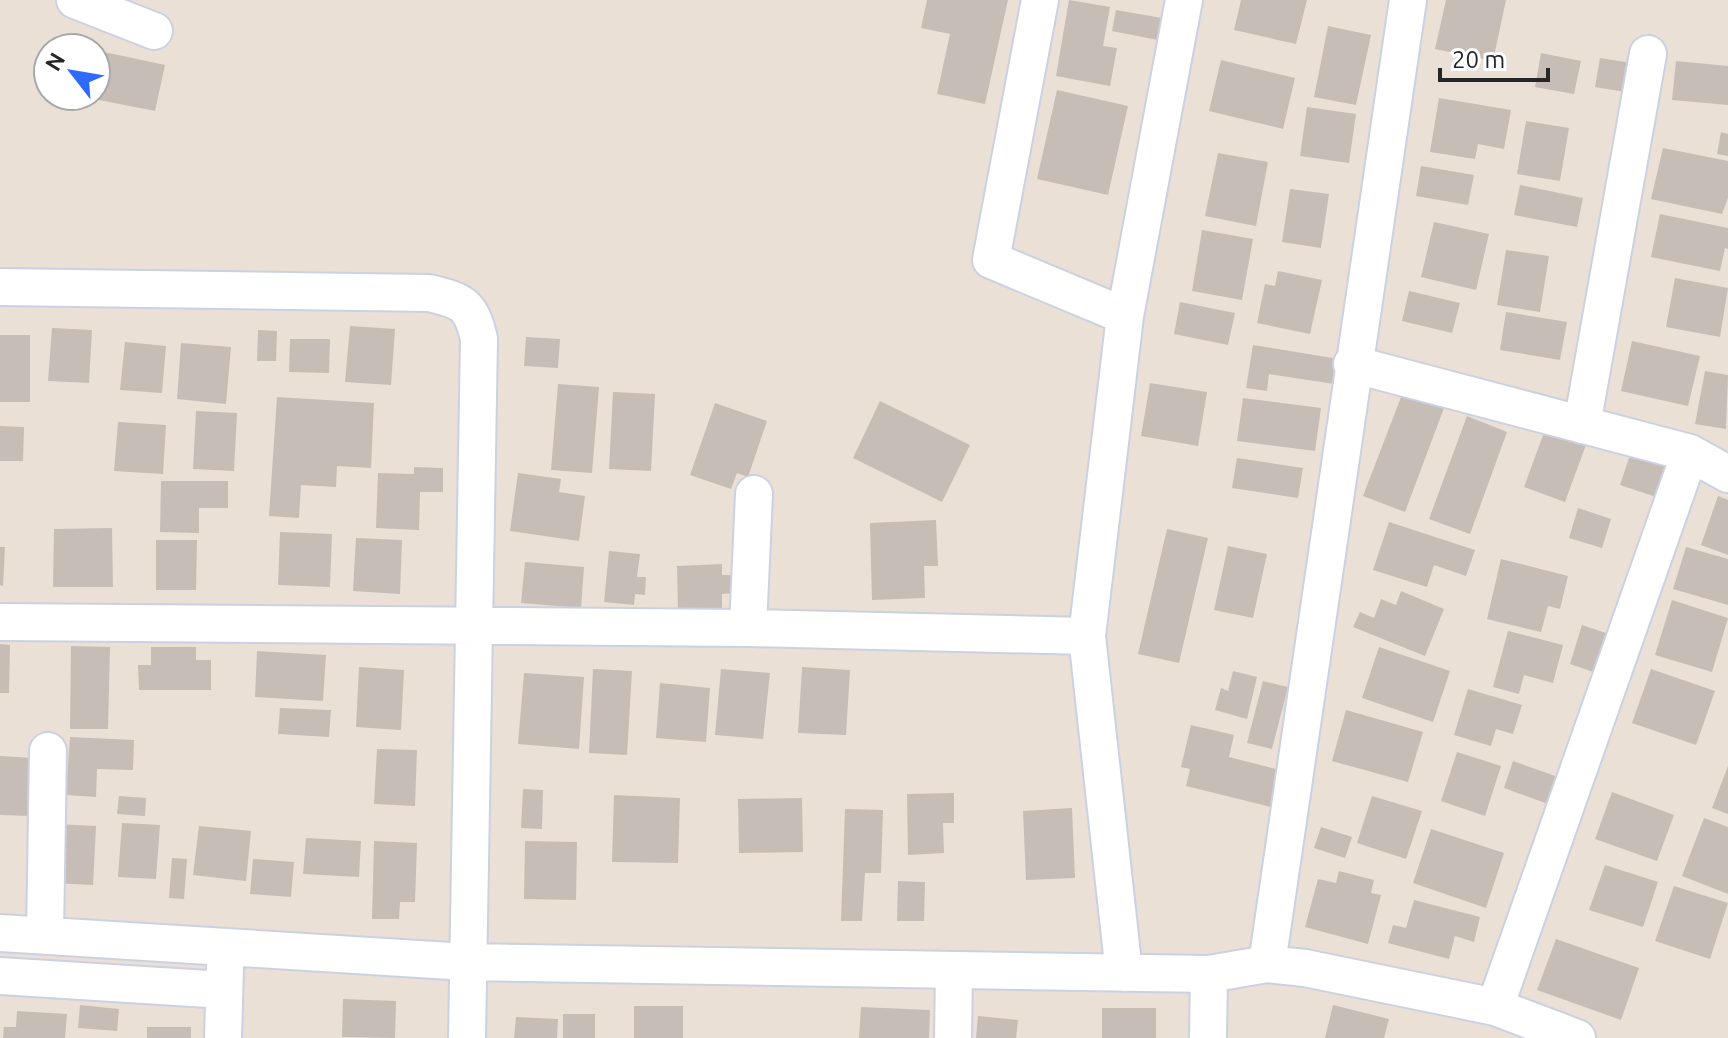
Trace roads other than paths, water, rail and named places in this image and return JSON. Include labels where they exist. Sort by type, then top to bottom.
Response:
[{"type":"street","points":[[75,0],[154,31]]},
{"type":"street","points":[[1040,0],[991,260],[1125,316]]},
{"type":"street","points":[[1124,973],[1087,636],[1125,316],[1184,0]]},
{"type":"street","points":[[1267,964],[1352,364],[1408,0]]},
{"type":"street","points":[[1582,425],[1648,54]]},
{"type":"street","points":[[0,287],[429,293],[457,300],[473,314],[479,339],[467,1038]]},
{"type":"street","points":[[1352,364],[1690,453],[1728,474]]},
{"type":"street","points":[[1495,1007],[1690,453]]},
{"type":"street","points":[[748,628],[754,494]]},
{"type":"street","points":[[0,622],[748,628],[1087,636]]},
{"type":"street","points":[[45,936],[48,751]]},
{"type":"street","points":[[0,933],[467,962],[1209,974],[1267,964],[1305,968],[1495,1007],[1577,1038]]},
{"type":"street","points":[[223,1038],[226,945]]},
{"type":"street","points":[[953,1038],[954,971]]},
{"type":"street","points":[[1208,1038],[1209,974]]},
{"type":"street","points":[[0,976],[224,990]]}]
